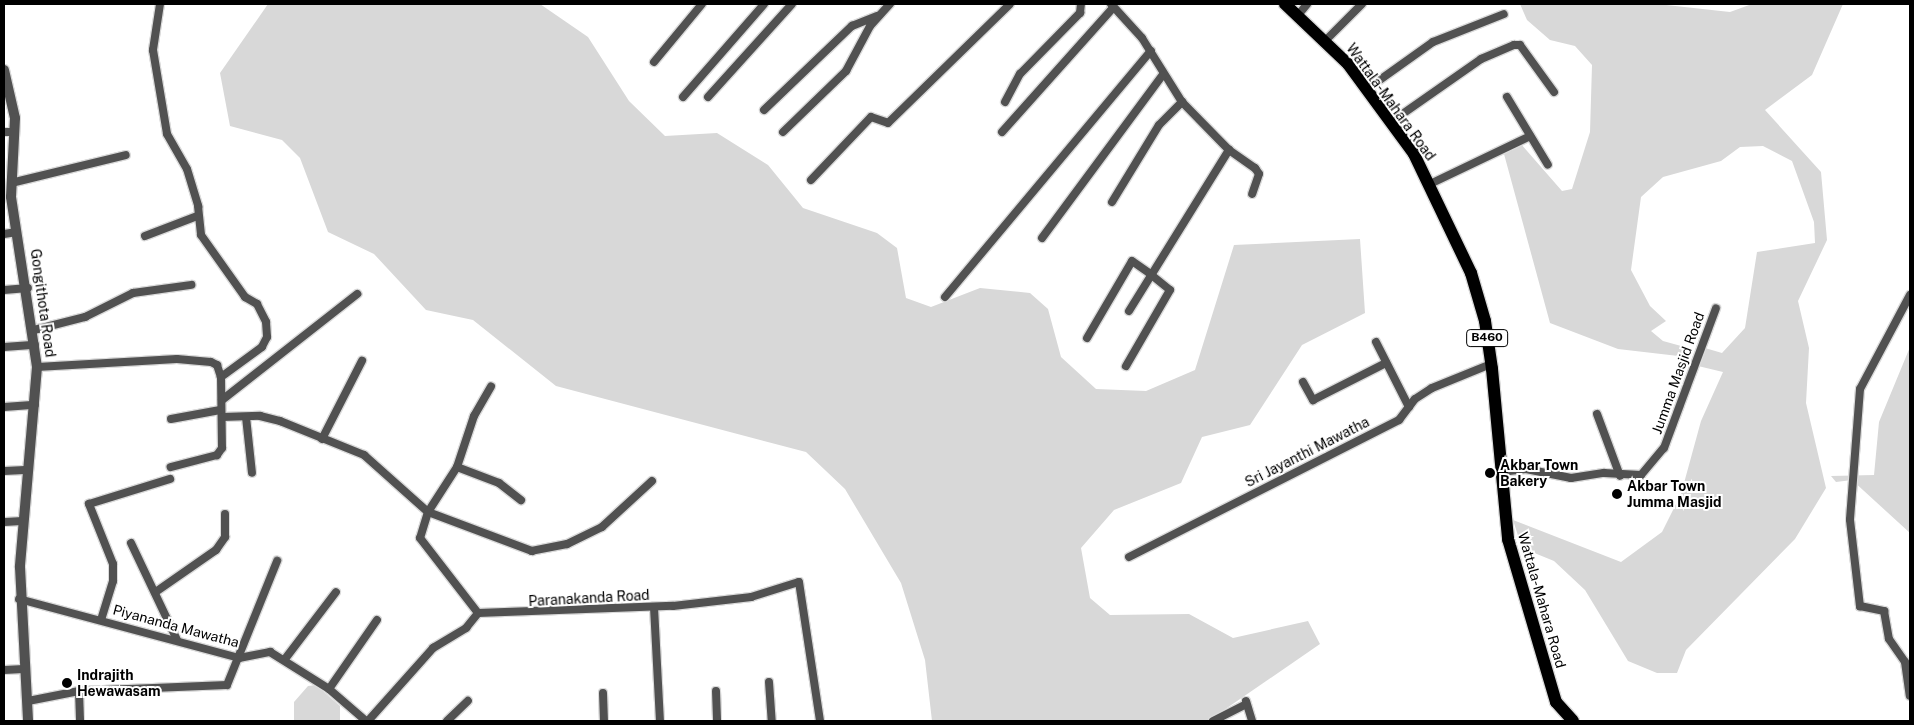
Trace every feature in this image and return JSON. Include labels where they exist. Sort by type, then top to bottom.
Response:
[{"type":"main road","name":"Wattala-Mahara Road","points":[[1285,4],[1326,40],[1367,89],[1391,122],[1430,184],[1471,273],[1491,364],[1508,539],[1556,702],[1573,721]]},
{"type":"street","points":[[160,4],[153,50],[159,107],[167,134],[187,169],[198,206],[197,216],[201,235],[266,322],[262,347],[221,377]]},
{"type":"street","points":[[654,62],[702,4]]},
{"type":"street","points":[[683,97],[764,4]]},
{"type":"street","points":[[708,97],[792,4]]},
{"type":"street","points":[[783,132],[846,71],[879,16],[890,4]]},
{"type":"street","points":[[811,180],[871,117],[888,123],[1010,4]]},
{"type":"street","points":[[1005,102],[1020,74],[1080,13],[1081,4]]},
{"type":"street","points":[[1298,14],[1307,4]]},
{"type":"street","points":[[1326,40],[1362,4]]},
{"type":"street","points":[[1002,132],[1112,6],[1151,51],[1162,76],[1182,102],[1229,150],[1259,174],[1252,194]]},
{"type":"street","points":[[1367,89],[1433,42],[1504,14]]},
{"type":"street","points":[[764,110],[852,26],[879,16]]},
{"type":"street","points":[[1391,122],[1481,59],[1514,45],[1520,46],[1554,92]]},
{"type":"street","points":[[945,297],[1151,51]]},
{"type":"street","name":"Gongithota Road","points":[[4,70],[15,132],[11,183],[17,232],[28,288],[38,367],[35,405],[25,470],[19,599],[28,721]]},
{"type":"street","points":[[1042,238],[1162,76]]},
{"type":"street","points":[[1507,97],[1548,165]]},
{"type":"street","points":[[1112,202],[1159,125],[1182,102]]},
{"type":"street","points":[[4,132],[15,132]]},
{"type":"street","points":[[1430,184],[1530,136]]},
{"type":"street","points":[[1129,311],[1149,273],[1229,150]]},
{"type":"street","points":[[11,183],[126,155]]},
{"type":"street","points":[[144,236],[197,216]]},
{"type":"street","points":[[4,234],[17,232]]},
{"type":"street","points":[[1087,338],[1132,262],[1149,273],[1170,290],[1126,366]]},
{"type":"street","points":[[34,330],[85,317],[133,293],[191,284]]},
{"type":"street","points":[[4,290],[28,288]]},
{"type":"street","points":[[222,400],[357,294]]},
{"type":"street","points":[[1910,295],[1860,389],[1850,520],[1860,606],[1884,611],[1889,639],[1905,662],[1910,696]]},
{"type":"street","name":"Jumma Masjid Road","points":[[1501,472],[1526,469],[1571,478],[1604,473],[1620,476],[1641,476],[1664,448],[1716,308]]},
{"type":"street","points":[[1376,342],[1409,407]]},
{"type":"street","points":[[4,347],[36,345]]},
{"type":"street","points":[[38,367],[177,359],[211,362],[218,365],[221,377],[222,448],[216,455],[170,467]]},
{"type":"street","points":[[322,439],[362,361]]},
{"type":"street","points":[[1303,382],[1313,400],[1386,363]]},
{"type":"street","name":"Sri Jayanthi Mawatha","points":[[1129,557],[1399,420],[1409,407],[1432,388],[1491,364]]},
{"type":"street","points":[[367,721],[433,648],[466,628],[478,613],[419,532],[428,512],[457,467],[474,416],[492,387]]},
{"type":"street","points":[[4,407],[35,405]]},
{"type":"street","points":[[171,419],[221,413],[280,421],[364,455],[428,512],[532,551],[585,539],[652,481]]},
{"type":"street","points":[[1597,414],[1620,476]]},
{"type":"street","points":[[246,417],[252,473]]},
{"type":"street","points":[[457,467],[500,483],[521,500]]},
{"type":"street","points":[[4,471],[25,470]]},
{"type":"street","points":[[101,620],[113,581],[113,564],[89,504],[170,479]]},
{"type":"street","points":[[157,591],[216,550],[225,537],[225,514]]},
{"type":"street","points":[[4,522],[23,522]]},
{"type":"street","points":[[131,543],[157,591],[177,640]]},
{"type":"street","points":[[28,701],[79,691],[227,685],[239,658],[241,642],[277,560]]},
{"type":"street","name":"Paranakanda Road","points":[[478,613],[654,607],[751,597],[799,582],[820,721]]},
{"type":"street","points":[[285,659],[336,592]]},
{"type":"street","name":"Piyananda Mawatha","points":[[19,599],[75,617],[101,620],[239,658],[270,652],[285,659],[329,689],[367,721]]},
{"type":"street","points":[[654,607],[660,721]]},
{"type":"street","points":[[329,689],[376,620]]},
{"type":"street","points":[[4,670],[24,669]]},
{"type":"street","points":[[769,682],[772,721]]},
{"type":"street","points":[[79,691],[80,721]]},
{"type":"street","points":[[716,691],[717,721]]},
{"type":"street","points":[[603,692],[604,721]]},
{"type":"street","points":[[447,721],[468,701]]},
{"type":"street","points":[[1213,721],[1246,703],[1252,721]]},
{"type":"shaded area","points":[[268,4],[540,4],[588,37],[629,101],[665,136],[717,133],[768,165],[803,208],[877,233],[897,248],[906,298],[931,307],[980,288],[1030,293],[1048,309],[1061,357],[1096,389],[1146,391],[1195,370],[1234,245],[1360,239],[1365,313],[1302,345],[1250,425],[1202,437],[1181,483],[1114,510],[1081,548],[1090,598],[1110,615],[1189,614],[1233,638],[1308,621],[1320,644],[1208,721],[932,721],[925,660],[901,583],[845,489],[806,452],[556,386],[473,320],[426,310],[374,254],[328,232],[300,158],[282,140],[230,126],[220,73]]},
{"type":"shaded area","points":[[1520,4],[1657,4],[1730,12],[1752,4],[1843,4],[1812,75],[1765,110],[1821,172],[1827,240],[1798,301],[1809,348],[1806,403],[1826,488],[1795,539],[1686,650],[1677,673],[1657,673],[1628,661],[1585,590],[1554,561],[1522,548],[1513,520],[1621,562],[1662,532],[1681,494],[1701,421],[1723,372],[1698,366],[1705,348],[1722,353],[1745,328],[1757,252],[1815,243],[1814,222],[1792,161],[1763,146],[1740,147],[1721,161],[1663,177],[1641,197],[1631,270],[1650,306],[1666,321],[1651,331],[1663,341],[1692,349],[1687,357],[1618,349],[1550,323],[1504,154],[1521,144],[1562,191],[1572,189],[1590,132],[1592,65],[1575,46],[1550,40],[1527,20]]},
{"type":"shaded area","points":[[1910,347],[1910,533],[1852,480],[1836,482],[1831,476],[1874,475],[1879,422]]},
{"type":"shaded area","points":[[316,685],[340,706],[340,721],[294,721],[294,702],[308,686]]},
{"type":"place","name":"Akbar Town Bakery","points":[[1490,473]]},
{"type":"place","name":"Akbar Town Jumma Masjid","points":[[1617,494]]},
{"type":"place","name":"Indrajith Hewawasam","points":[[67,683]]}]
